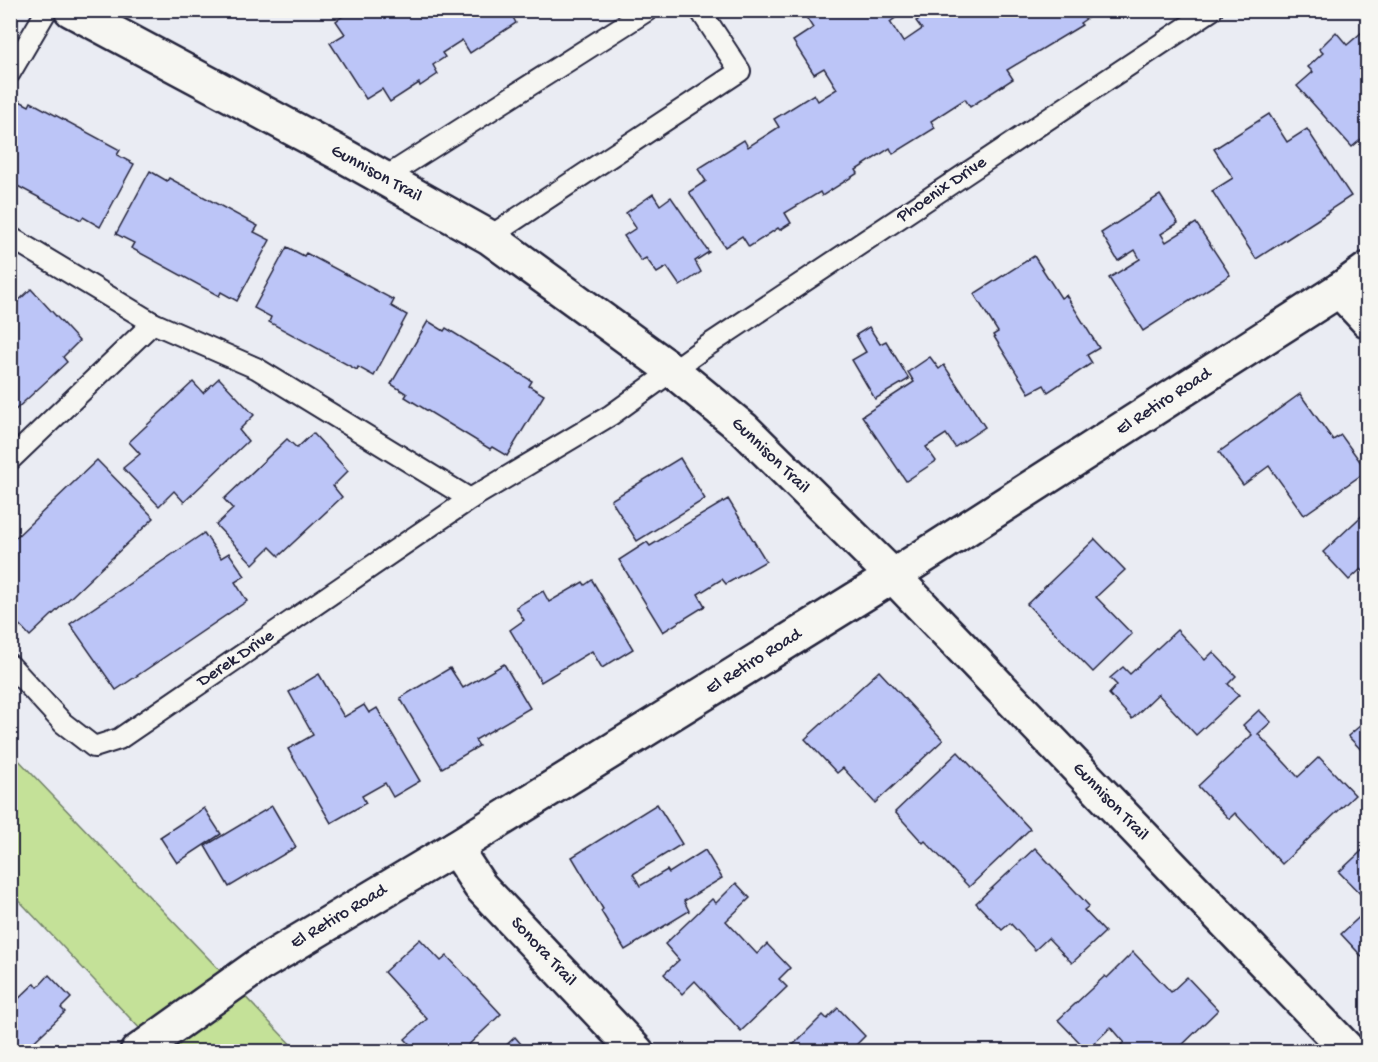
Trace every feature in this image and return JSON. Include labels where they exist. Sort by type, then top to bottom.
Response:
[{"type":"street","name":"Gunnison Trail","points":[[71,10],[489,237],[672,370],[744,429],[893,576],[1350,1052]]},
{"type":"street","name":"El Retiro Road","points":[[137,1052],[259,965],[455,848],[893,576],[1339,290],[1368,269]]},
{"type":"street","points":[[1339,290],[1368,321]]},
{"type":"street","name":"Sonora Trail","points":[[455,848],[480,886],[637,1052]]},
{"type":"lane","points":[[10,73],[47,10]]},
{"type":"lane","points":[[384,178],[648,10]]},
{"type":"lane","points":[[489,237],[740,71],[700,10]]},
{"type":"lane","name":"Phoenix Drive","points":[[672,370],[1212,10]]},
{"type":"lane","points":[[10,237],[153,323],[256,368],[470,499]]},
{"type":"lane","points":[[10,460],[153,323]]},
{"type":"lane","name":"Derek Drive","points":[[10,665],[63,723],[94,747],[119,739],[470,499],[611,415],[672,370]]},
{"type":"green space","points":[[10,751],[297,1051],[161,1051],[11,892]]},
{"type":"building","points":[[352,10],[509,10],[516,23],[470,53],[462,40],[442,53],[445,57],[433,65],[438,74],[390,102],[382,89],[366,99],[330,43],[345,34],[336,21]]},
{"type":"building","points":[[894,10],[898,16],[890,22],[903,42],[922,29],[916,21],[933,10],[1099,10],[1080,23],[1082,25],[1007,70],[1013,79],[970,107],[965,99],[931,121],[935,128],[893,154],[890,148],[856,170],[858,173],[822,196],[820,192],[785,213],[791,223],[780,230],[778,228],[749,247],[742,236],[725,247],[689,192],[706,181],[698,169],[744,140],[748,147],[779,127],[774,119],[814,94],[818,101],[837,89],[824,68],[814,74],[793,41],[813,28],[802,11]]},
{"type":"building","points":[[1368,27],[1368,139],[1365,136],[1352,147],[1297,86],[1313,72],[1308,67],[1323,53],[1319,49],[1336,32],[1347,45]]},
{"type":"building","points":[[12,97],[29,106],[31,102],[120,150],[117,155],[134,164],[100,227],[83,217],[81,220],[10,182],[10,100]]},
{"type":"building","points":[[1269,114],[1287,142],[1307,129],[1351,196],[1256,259],[1212,191],[1233,178],[1214,149]]},
{"type":"building","points":[[150,171],[167,181],[169,178],[258,226],[254,232],[270,240],[237,301],[221,292],[219,296],[131,248],[134,243],[116,234]]},
{"type":"building","points":[[653,194],[660,205],[671,197],[709,252],[695,261],[701,272],[680,286],[667,267],[657,273],[646,258],[641,261],[624,236],[636,228],[626,213]]},
{"type":"building","points":[[1160,195],[1178,223],[1161,234],[1166,242],[1196,223],[1230,275],[1143,331],[1109,278],[1140,259],[1135,250],[1118,261],[1101,233]]},
{"type":"building","points":[[287,247],[304,256],[306,253],[394,300],[391,306],[407,315],[374,376],[358,367],[357,370],[269,322],[271,317],[254,308]]},
{"type":"building","points":[[1034,256],[1061,298],[1066,295],[1099,348],[1087,355],[1092,363],[1048,392],[1044,385],[1029,393],[993,335],[998,332],[974,294]]},
{"type":"building","points":[[31,289],[79,341],[63,357],[67,362],[12,413],[10,411],[10,302],[12,300],[15,304]]},
{"type":"building","points":[[428,321],[444,331],[446,328],[532,381],[529,386],[544,395],[507,456],[492,447],[490,449],[405,397],[407,394],[391,384]]},
{"type":"building","points":[[869,327],[880,344],[886,341],[909,379],[875,399],[852,360],[866,352],[856,335]]},
{"type":"building","points":[[930,357],[939,369],[944,365],[985,427],[955,447],[946,434],[926,447],[936,461],[906,481],[862,416],[914,382],[908,372]]},
{"type":"building","points":[[219,378],[254,415],[239,430],[248,441],[184,502],[174,491],[159,506],[123,468],[140,454],[129,442],[193,382],[203,393]]},
{"type":"building","points":[[1300,394],[1333,440],[1341,435],[1367,471],[1304,515],[1269,466],[1243,485],[1219,452]]},
{"type":"building","points":[[313,433],[348,471],[333,486],[342,497],[279,556],[270,547],[253,564],[216,525],[233,509],[224,499],[287,439],[297,448]]},
{"type":"building","points":[[680,458],[705,499],[637,541],[611,500]]},
{"type":"building","points":[[97,460],[154,518],[30,636],[10,615],[10,543]]},
{"type":"building","points":[[728,499],[766,561],[726,584],[722,579],[698,594],[705,606],[663,632],[619,560],[647,542],[650,546]]},
{"type":"building","points":[[1368,510],[1368,576],[1361,569],[1349,580],[1323,552]]},
{"type":"building","points":[[204,533],[221,558],[229,553],[245,576],[235,582],[247,601],[116,690],[70,624]]},
{"type":"building","points":[[1095,539],[1125,570],[1096,597],[1132,634],[1093,672],[1027,604]]},
{"type":"building","points":[[592,580],[633,649],[602,668],[592,651],[541,682],[510,630],[524,620],[516,607],[543,591],[549,602],[583,582],[585,585]]},
{"type":"building","points":[[1177,630],[1205,660],[1213,652],[1236,676],[1228,684],[1239,695],[1196,735],[1158,694],[1132,719],[1109,694],[1117,685],[1110,678],[1123,667],[1130,674]]},
{"type":"building","points":[[504,664],[530,708],[475,740],[479,746],[442,768],[400,698],[450,668],[463,688]]},
{"type":"building","points":[[879,671],[943,740],[875,803],[843,768],[837,773],[805,739]]},
{"type":"building","points":[[319,674],[344,717],[364,705],[369,713],[377,708],[420,781],[393,797],[385,783],[362,796],[366,803],[331,823],[288,749],[313,735],[289,692]]},
{"type":"building","points":[[1259,710],[1271,722],[1258,734],[1298,777],[1319,757],[1355,795],[1282,864],[1235,813],[1229,819],[1198,786],[1252,735],[1243,725]]},
{"type":"building","points":[[1368,719],[1368,757],[1348,736]]},
{"type":"building","points":[[958,752],[1030,829],[969,887],[925,841],[923,843],[895,812]]},
{"type":"building","points":[[657,804],[682,844],[633,874],[640,886],[667,870],[669,873],[705,850],[722,878],[684,901],[689,911],[625,950],[572,857]]},
{"type":"building","points":[[272,806],[296,847],[229,887],[205,846]]},
{"type":"building","points":[[204,808],[221,834],[177,863],[160,837]]},
{"type":"building","points":[[1368,845],[1368,902],[1339,872]]},
{"type":"building","points":[[1035,848],[1089,906],[1084,910],[1105,932],[1072,963],[1048,938],[1035,950],[1010,923],[1002,930],[976,903]]},
{"type":"building","points":[[736,883],[750,898],[726,921],[757,954],[767,944],[790,968],[779,979],[787,987],[741,1031],[695,981],[682,994],[664,974],[679,960],[665,944],[712,899],[716,903]]},
{"type":"building","points":[[1368,909],[1368,963],[1341,934]]},
{"type":"building","points":[[420,939],[441,961],[447,956],[501,1014],[461,1052],[417,1052],[405,1039],[427,1019],[384,972]]},
{"type":"building","points":[[1133,952],[1171,992],[1187,977],[1218,1010],[1175,1052],[1114,1052],[1124,1042],[1111,1027],[1087,1050],[1058,1020]]},
{"type":"building","points":[[49,975],[71,998],[61,1008],[65,1012],[23,1052],[10,1052],[10,1007],[35,983],[38,987]]},
{"type":"building","points":[[838,1008],[865,1036],[855,1046],[860,1052],[786,1052],[823,1015],[827,1019]]},
{"type":"building","points":[[515,1037],[528,1052],[499,1052]]}]
